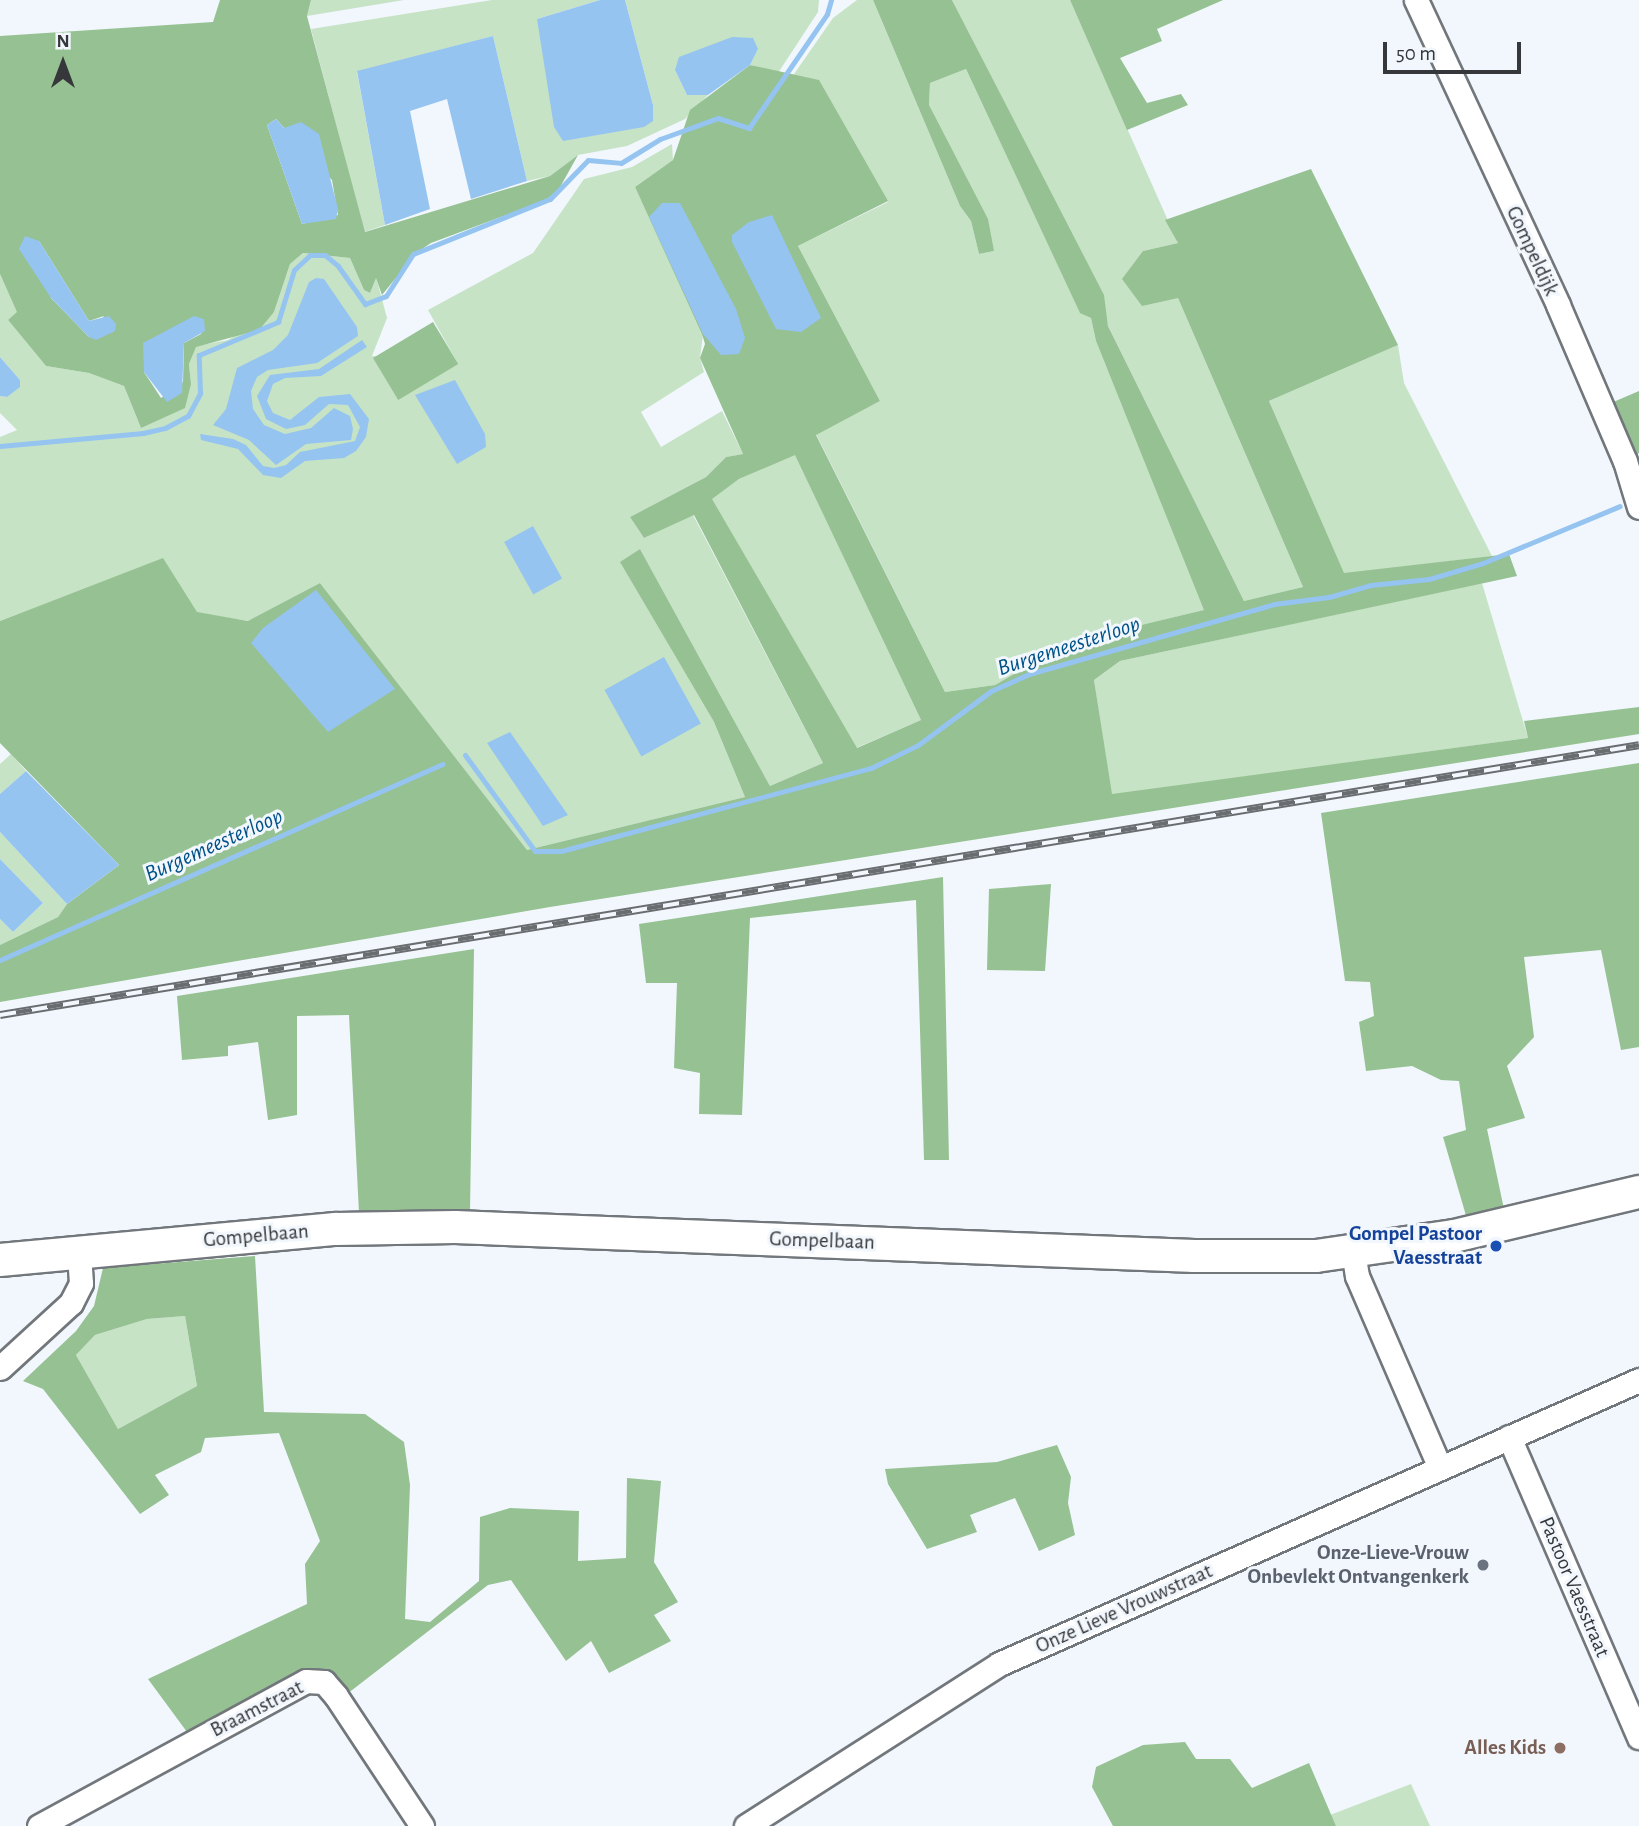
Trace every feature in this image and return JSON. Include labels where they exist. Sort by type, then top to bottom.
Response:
[{"type":"street","name":"Gompeldijk","points":[[1416,0],[1558,305],[1625,461],[1639,507]]},
{"type":"street","name":"Gompelbaan","points":[[0,1260],[336,1229],[455,1227],[1194,1256],[1353,1251],[1454,1236],[1639,1192]]},
{"type":"street","points":[[1353,1251],[1357,1276],[1440,1468]]},
{"type":"street","points":[[0,1368],[71,1303],[81,1283],[79,1252]]},
{"type":"street","name":"Onze Lieve Vrouwstraat","points":[[746,1826],[999,1664],[1639,1380]]},
{"type":"street","name":"Pastoor Vaesstraat","points":[[1509,1437],[1639,1737]]},
{"type":"street","name":"Braamstraat","points":[[39,1826],[306,1681],[324,1682],[337,1696],[422,1826]]},
{"type":"green space","points":[[220,0],[311,0],[307,16],[365,232],[550,176],[578,155],[559,189],[546,200],[431,243],[416,253],[382,295],[376,278],[370,293],[364,290],[350,258],[303,253],[290,264],[274,312],[259,330],[196,347],[189,364],[191,384],[185,408],[141,428],[124,386],[89,373],[46,366],[8,320],[17,312],[0,274],[0,36],[213,22]],"holes":[[[276,119],[332,180],[338,215],[302,224],[267,125]],[[39,241],[89,321],[104,316],[89,337],[51,298]],[[204,319],[201,334],[184,343],[183,382],[161,398],[144,372]]]},
{"type":"green space","points":[[311,0],[404,0],[307,16]]},
{"type":"green space","points":[[492,0],[600,0],[537,19],[653,121],[653,105],[625,0],[819,0],[818,12],[778,73],[750,65],[758,49],[675,70],[687,95],[708,95],[685,119],[627,146],[578,155],[550,176],[527,181],[493,36],[357,72],[385,225],[364,232],[311,29]]},
{"type":"green space","points":[[857,0],[873,0],[960,206],[971,221],[979,254],[994,251],[929,105],[930,83],[966,69],[1080,312],[1091,318],[1096,341],[1205,610],[1070,642],[995,685],[945,692],[816,434],[880,401],[798,246],[888,202],[803,80],[792,77],[833,18]]},
{"type":"green space","points":[[873,0],[952,0],[1104,295],[1108,326],[1244,601],[1303,587],[1178,298],[1142,306],[1122,279],[1143,251],[1178,243],[1165,220],[1311,169],[1398,345],[1269,401],[1344,573],[1509,554],[1517,576],[1120,661],[1094,680],[1112,794],[1528,738],[1524,721],[1639,707],[1639,734],[550,907],[0,1002],[0,945],[58,917],[67,904],[119,865],[0,743],[0,621],[163,558],[197,612],[248,621],[320,583],[527,850],[745,797],[714,722],[620,562],[640,549],[770,786],[823,763],[694,515],[644,538],[630,517],[706,477],[726,457],[743,454],[700,358],[705,344],[702,334],[635,187],[673,160],[690,110],[750,65],[819,80],[888,201],[798,246],[880,401],[816,435],[945,692],[995,685],[1070,642],[1204,610],[1096,341],[1091,318],[1080,313],[966,69],[930,83],[929,105],[988,219],[994,251],[979,254],[971,221],[960,206]],"holes":[[[795,455],[921,720],[857,748],[712,499],[739,479]]]},
{"type":"green space","points":[[952,0],[1070,0],[1178,243],[1143,251],[1178,298],[1303,587],[1244,601],[1108,326],[1103,295]]},
{"type":"green space","points":[[1070,0],[1223,0],[1157,29],[1162,41],[1120,58],[1147,103],[1181,94],[1188,105],[1127,130]]},
{"type":"green space","points":[[672,144],[673,160],[635,187],[703,334],[700,358],[704,372],[641,412],[661,447],[722,411],[743,454],[726,457],[706,477],[630,517],[644,538],[693,515],[823,763],[770,786],[640,549],[621,563],[714,722],[745,797],[527,850],[320,583],[249,621],[197,613],[162,559],[0,621],[0,437],[17,430],[0,413],[0,396],[7,397],[20,380],[0,357],[0,274],[18,313],[8,320],[46,366],[89,373],[124,386],[141,428],[191,384],[189,364],[196,346],[228,340],[274,312],[290,264],[303,253],[350,258],[364,290],[370,293],[376,277],[387,318],[372,356],[458,364],[428,310],[533,253],[584,179],[632,167]]},
{"type":"green space","points":[[433,322],[458,364],[398,400],[373,358]]},
{"type":"green space","points":[[1398,345],[1404,383],[1492,556],[1344,574],[1269,401]]},
{"type":"green space","points":[[1639,391],[1639,453],[1636,455],[1611,403]]},
{"type":"green space","points":[[795,454],[921,720],[856,748],[711,499],[739,479]]},
{"type":"green space","points":[[1482,583],[1528,738],[1111,795],[1094,680],[1120,661]]},
{"type":"green space","points":[[11,754],[26,771],[0,794],[0,764]]},
{"type":"green space","points":[[1639,763],[1639,1047],[1621,1050],[1601,950],[1524,957],[1534,1037],[1507,1066],[1525,1118],[1487,1129],[1504,1209],[1467,1219],[1443,1137],[1466,1130],[1459,1081],[1441,1080],[1412,1066],[1366,1071],[1359,1022],[1374,1016],[1370,982],[1345,981],[1321,813]]},
{"type":"green space","points":[[0,832],[67,904],[58,917],[0,945],[0,919],[13,932],[43,903],[0,859]]},
{"type":"green space","points":[[943,877],[949,1160],[924,1160],[916,900],[750,918],[742,1115],[699,1114],[700,1073],[674,1068],[677,983],[646,983],[639,924]]},
{"type":"green space","points":[[1051,884],[1045,971],[987,970],[989,889]]},
{"type":"green space","points":[[474,949],[470,1212],[359,1213],[349,1015],[297,1016],[297,1115],[268,1120],[258,1042],[228,1046],[228,1056],[182,1060],[177,996]]},
{"type":"green space","points":[[255,1256],[264,1412],[365,1414],[404,1442],[410,1485],[405,1619],[430,1622],[479,1581],[480,1517],[510,1508],[579,1511],[578,1561],[626,1558],[627,1478],[661,1481],[654,1562],[678,1602],[654,1615],[671,1641],[609,1673],[591,1641],[566,1661],[511,1580],[488,1585],[347,1694],[333,1675],[317,1669],[301,1670],[187,1732],[148,1679],[307,1604],[305,1564],[320,1541],[279,1433],[205,1438],[201,1452],[155,1475],[169,1495],[140,1514],[43,1389],[23,1381],[76,1331],[94,1306],[103,1268]],"holes":[[[185,1316],[197,1386],[118,1429],[76,1355],[95,1335],[147,1319]]]},
{"type":"green space","points":[[185,1316],[197,1386],[118,1429],[76,1355],[95,1335],[147,1319]]},
{"type":"green space","points":[[1057,1445],[1071,1477],[1068,1503],[1075,1535],[1039,1551],[1015,1498],[970,1515],[977,1532],[927,1549],[888,1484],[885,1469],[997,1462]]},
{"type":"green space","points":[[1185,1742],[1196,1759],[1230,1759],[1252,1788],[1309,1763],[1336,1826],[1113,1826],[1092,1787],[1096,1767],[1143,1745]]},
{"type":"green space","points":[[1411,1784],[1430,1826],[1336,1826],[1330,1815]]},
{"type":"water","points":[[600,0],[625,0],[653,105],[653,121],[644,127],[563,141],[554,127],[537,19]]},
{"type":"water","points":[[493,36],[527,181],[471,199],[447,99],[410,111],[430,209],[385,225],[357,71]]},
{"type":"water","points":[[732,37],[753,38],[758,49],[750,65],[708,95],[687,95],[675,70],[679,57]]},
{"type":"water","points":[[276,119],[284,128],[301,122],[319,134],[338,209],[336,219],[302,224],[267,125]]},
{"type":"water","points":[[662,203],[680,203],[736,309],[745,338],[739,354],[721,355],[703,334],[649,217]]},
{"type":"water","points":[[772,215],[821,318],[801,332],[776,329],[732,242],[732,235],[749,222]]},
{"type":"water","points":[[25,236],[39,241],[89,321],[109,316],[116,324],[115,331],[96,340],[89,337],[51,298],[19,249]]},
{"type":"water","points":[[316,278],[324,279],[357,327],[358,336],[317,363],[268,370],[257,377],[251,391],[253,409],[264,425],[285,434],[311,428],[334,408],[350,416],[353,429],[351,440],[306,444],[276,465],[249,440],[213,425],[226,409],[237,368],[273,350],[288,335],[309,282]]},
{"type":"water","points":[[194,316],[204,319],[205,331],[184,343],[182,393],[167,402],[144,372],[143,343]]},
{"type":"water","points":[[362,340],[367,347],[321,376],[285,378],[273,384],[267,401],[273,413],[290,420],[319,397],[350,394],[369,419],[366,437],[356,451],[344,458],[305,461],[281,478],[263,475],[238,449],[201,440],[200,434],[233,439],[246,445],[263,466],[274,468],[286,465],[300,452],[355,441],[360,427],[348,405],[329,404],[305,425],[286,429],[266,419],[257,396],[270,375],[319,369]]},
{"type":"water","points":[[0,357],[20,380],[20,387],[7,397],[0,396]]},
{"type":"water","points":[[455,380],[485,434],[486,447],[457,464],[415,395]]},
{"type":"water","points":[[533,526],[562,578],[533,594],[504,542]]},
{"type":"water","points":[[316,590],[395,689],[328,732],[251,643],[263,628]]},
{"type":"water","points":[[664,657],[701,723],[641,756],[605,690]]},
{"type":"water","points":[[510,732],[568,815],[543,826],[487,743]]},
{"type":"water","points":[[26,771],[119,865],[67,904],[0,832],[0,794]]},
{"type":"water","points":[[0,859],[43,903],[13,932],[0,919]]},
{"type":"waterway","points":[[0,446],[143,433],[165,428],[188,416],[200,393],[199,355],[278,322],[294,270],[310,255],[325,255],[338,266],[365,304],[386,296],[413,254],[550,199],[588,160],[621,163],[660,139],[718,118],[749,128],[827,14],[831,0]]},
{"type":"waterway","name":"Burgemeesterloop","points":[[465,755],[535,851],[561,851],[871,768],[918,745],[991,691],[1029,674],[1274,604],[1329,597],[1371,585],[1429,579],[1483,563],[1620,506]]},
{"type":"waterway","name":"Burgemeesterloop","points":[[0,960],[442,764]]},
{"type":"railway","points":[[0,1015],[1639,745]]},
{"type":"place","name":"Gompel Pastoor Vaesstraat","points":[[1496,1246]]},
{"type":"place","name":"Onze-Lieve-Vrouw Onbevlekt Ontvangenkerk","points":[[1483,1565]]},
{"type":"place","name":"Alles Kids","points":[[1560,1748]]}]
